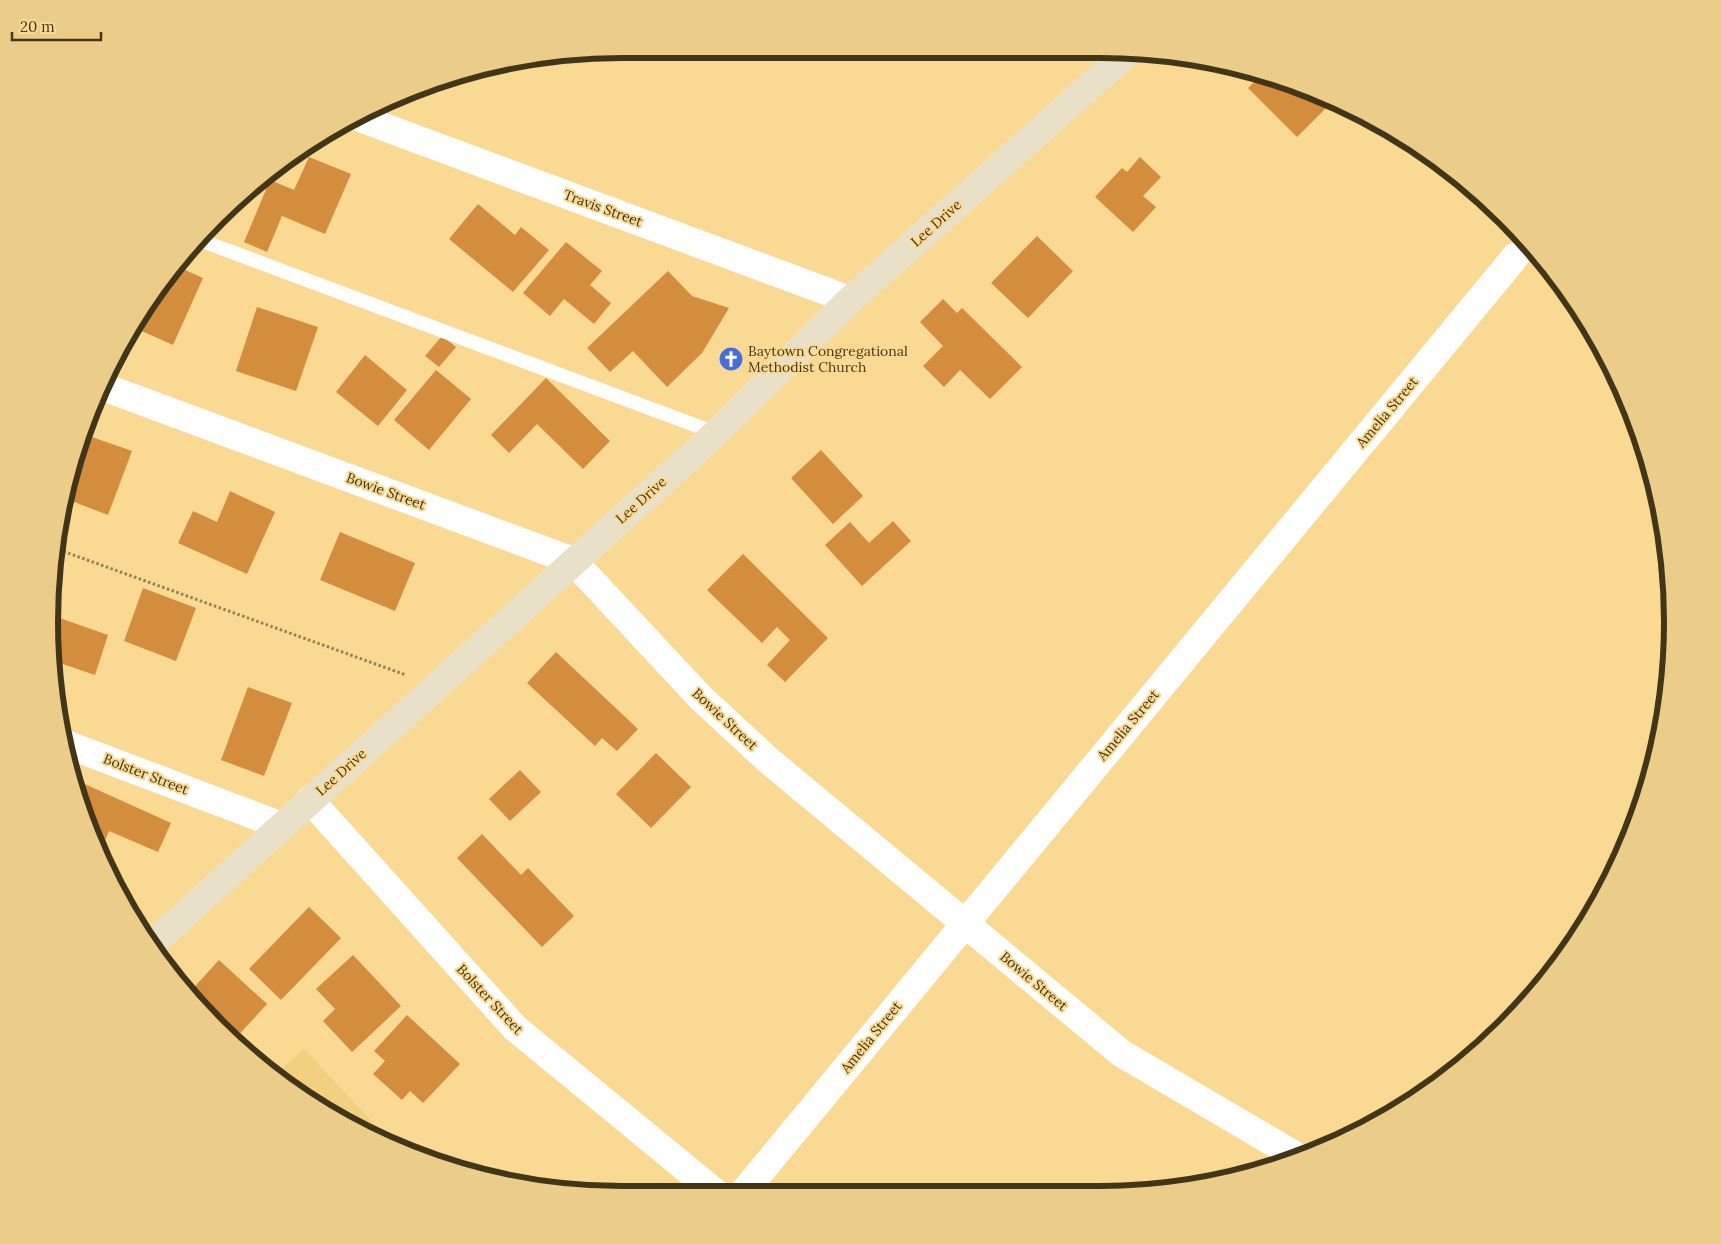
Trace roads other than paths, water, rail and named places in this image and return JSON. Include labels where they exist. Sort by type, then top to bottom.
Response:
[{"type":"main road","name":"Lee Drive","points":[[156,940],[716,433],[850,300],[1121,59]]},
{"type":"street","name":"Travis Street","points":[[365,120],[850,300]]},
{"type":"street","name":"Amelia Street","points":[[748,1186],[1515,257]]},
{"type":"street","name":"Bowie Street","points":[[108,389],[573,561],[700,697],[755,747],[1121,1053],[1291,1153]]},
{"type":"street","name":"Bolster Street","points":[[72,746],[282,826]]},
{"type":"street","name":"Bolster Street","points":[[310,800],[515,1028],[707,1186]]},
{"type":"lane","points":[[205,242],[716,433]]},
{"type":"place","name":"Baytown Congregational Methodist Church","points":[[731,359]]}]
